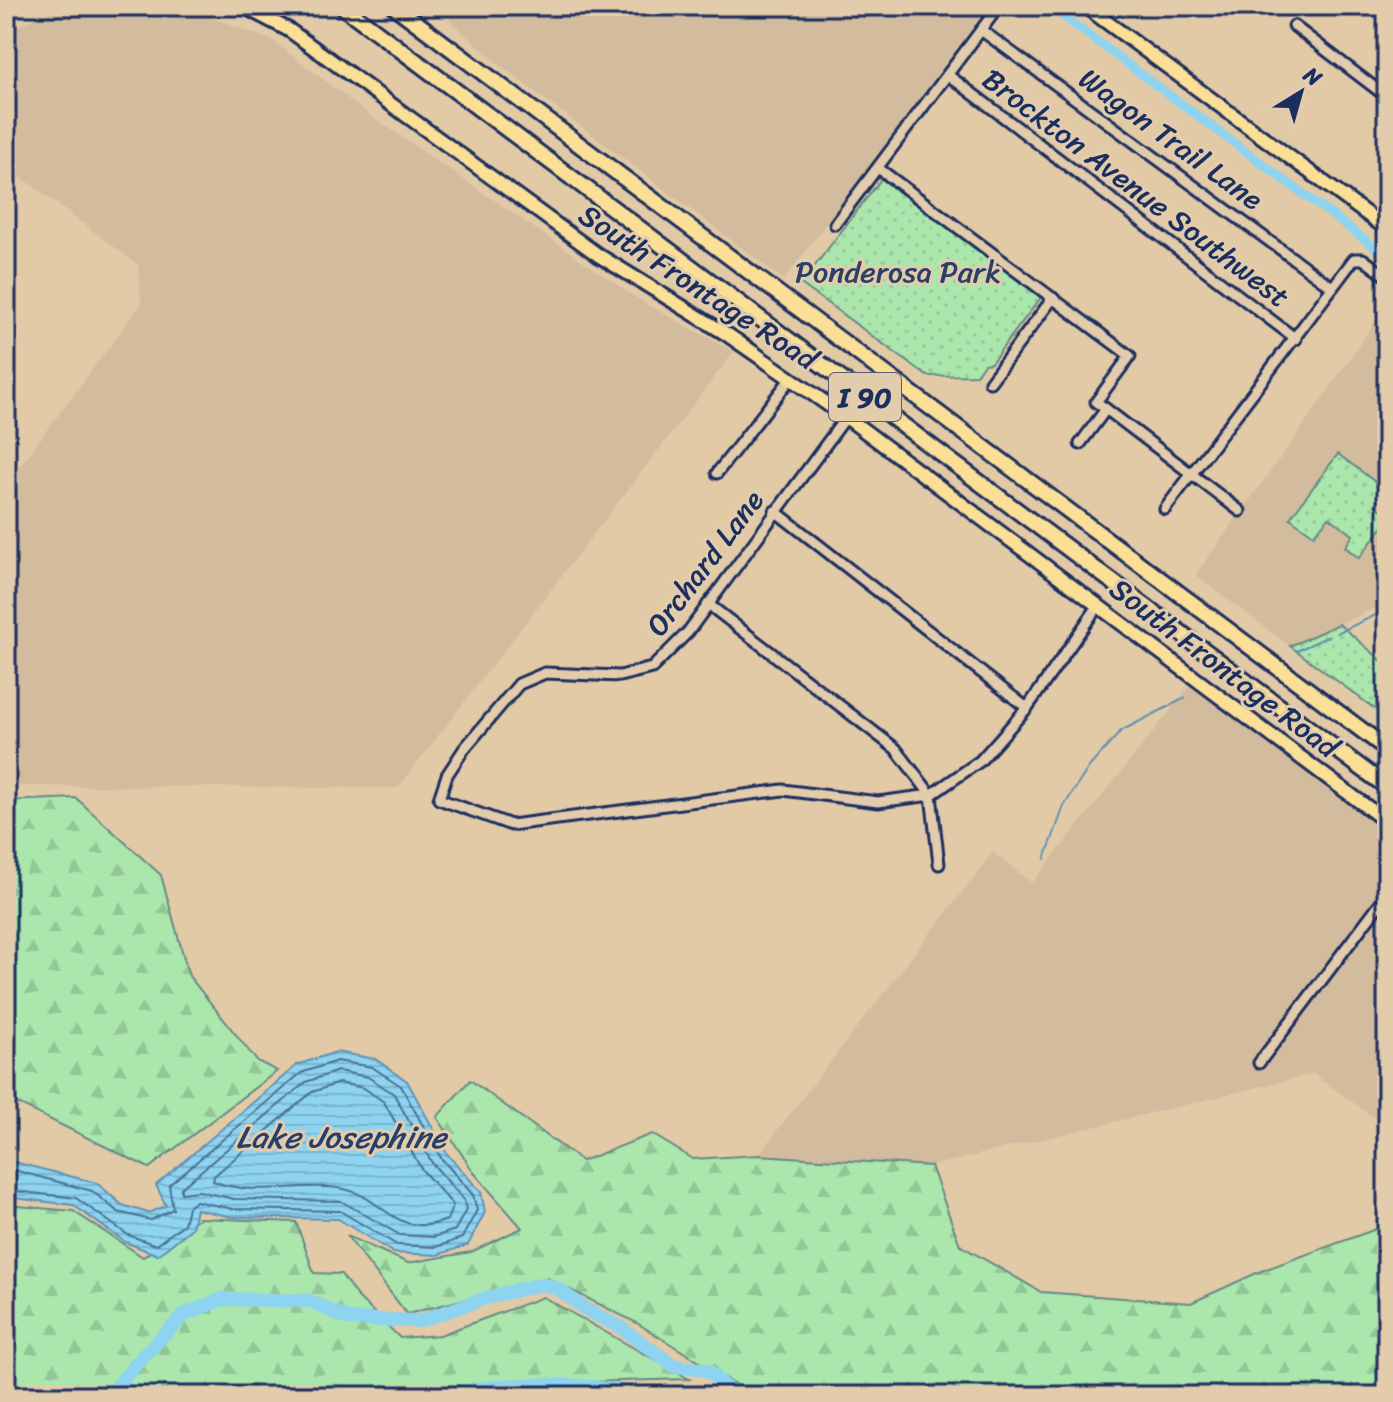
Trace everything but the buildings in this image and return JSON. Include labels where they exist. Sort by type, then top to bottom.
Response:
[{"type":"highway","points":[[330,6],[413,59]]},
{"type":"highway","name":"I 90","points":[[342,6],[1387,787]]},
{"type":"highway","name":"I 90","points":[[394,6],[1387,749]]},
{"type":"highway","points":[[402,6],[437,38]]},
{"type":"main road","name":"South Frontage Road","points":[[243,6],[289,30],[598,255],[728,335],[846,417],[1387,822]]},
{"type":"main road","points":[[1085,6],[1387,229]]},
{"type":"street","points":[[835,224],[999,6]]},
{"type":"street","points":[[1294,26],[1387,97]]},
{"type":"street","name":"Wagon Trail Lane","points":[[981,30],[1332,287]]},
{"type":"street","name":"Brockton Avenue Southwest","points":[[948,75],[1296,339]]},
{"type":"street","points":[[878,168],[1130,356],[1096,402],[1240,511]]},
{"type":"street","points":[[1165,509],[1354,259],[1363,259],[1387,277]]},
{"type":"street","points":[[990,382],[1053,298]]},
{"type":"street","points":[[717,473],[791,378]]},
{"type":"street","points":[[1080,444],[1106,409]]},
{"type":"street","name":"Orchard Lane","points":[[846,417],[688,632],[652,668],[620,676],[545,673],[519,684],[464,749],[447,775],[439,799],[511,825],[783,790],[878,802],[931,795]]},
{"type":"street","points":[[775,511],[1027,708]]},
{"type":"street","points":[[708,604],[896,749],[931,795],[939,864]]},
{"type":"street","points":[[931,795],[980,761],[1027,708],[1098,606]]},
{"type":"street","points":[[1259,1063],[1387,894]]},
{"type":"shaded area","points":[[179,6],[272,40],[367,113],[641,301],[734,352],[398,788],[6,786],[6,485],[141,304],[138,265],[6,166],[6,31],[57,9]]},
{"type":"shaded area","points":[[434,6],[989,6],[784,280],[497,63]]},
{"type":"shaded area","points":[[1387,304],[1387,603],[1290,646],[1195,575]]},
{"type":"shaded area","points":[[1190,686],[1387,833],[1387,1127],[1313,1074],[931,1166],[758,1155],[993,852],[1032,883]]},
{"type":"green space","name":"Ponderosa Park","points":[[882,178],[1042,296],[991,363],[984,364],[976,375],[927,376],[801,284]]},
{"type":"green space","points":[[1338,454],[1386,490],[1375,505],[1387,514],[1387,521],[1359,558],[1345,547],[1353,535],[1329,517],[1314,535],[1290,518]]},
{"type":"green space","points":[[1339,624],[1387,665],[1387,718],[1290,646]]},
{"type":"green space","points":[[76,798],[161,875],[189,976],[257,1061],[277,1071],[149,1168],[6,1098],[6,801]]},
{"type":"green space","points":[[470,1080],[582,1161],[652,1134],[693,1159],[758,1155],[931,1166],[960,1245],[1041,1292],[1191,1303],[1261,1271],[1387,1225],[1387,1396],[754,1396],[637,1323],[547,1278],[407,1314],[347,1236],[408,1263],[471,1252],[522,1228],[475,1174],[437,1117]]},
{"type":"green space","points":[[6,1205],[73,1211],[143,1257],[199,1218],[296,1222],[314,1273],[341,1274],[356,1295],[400,1338],[440,1335],[543,1297],[689,1379],[450,1386],[427,1396],[6,1396]]},
{"type":"water","name":"Lake Josephine","points":[[336,1052],[375,1059],[407,1081],[447,1154],[481,1192],[485,1212],[468,1245],[437,1255],[394,1253],[338,1219],[232,1217],[196,1209],[192,1228],[158,1255],[125,1242],[73,1205],[6,1197],[6,1160],[97,1183],[122,1205],[148,1213],[166,1206],[156,1185],[297,1065]]},
{"type":"waterway","points":[[1049,6],[1387,256]]},
{"type":"waterway","points":[[1337,633],[1387,610]]},
{"type":"waterway","points":[[1296,651],[1329,636]]},
{"type":"waterway","points":[[1045,859],[1064,806],[1089,767],[1121,731],[1185,698]]},
{"type":"waterway","points":[[109,1396],[184,1315],[222,1299],[310,1301],[348,1319],[419,1321],[486,1298],[542,1284],[558,1289],[587,1310],[620,1327],[674,1366],[707,1370],[735,1396]]},
{"type":"waterway","points":[[448,1396],[470,1390],[521,1385],[601,1388],[649,1396]]}]
